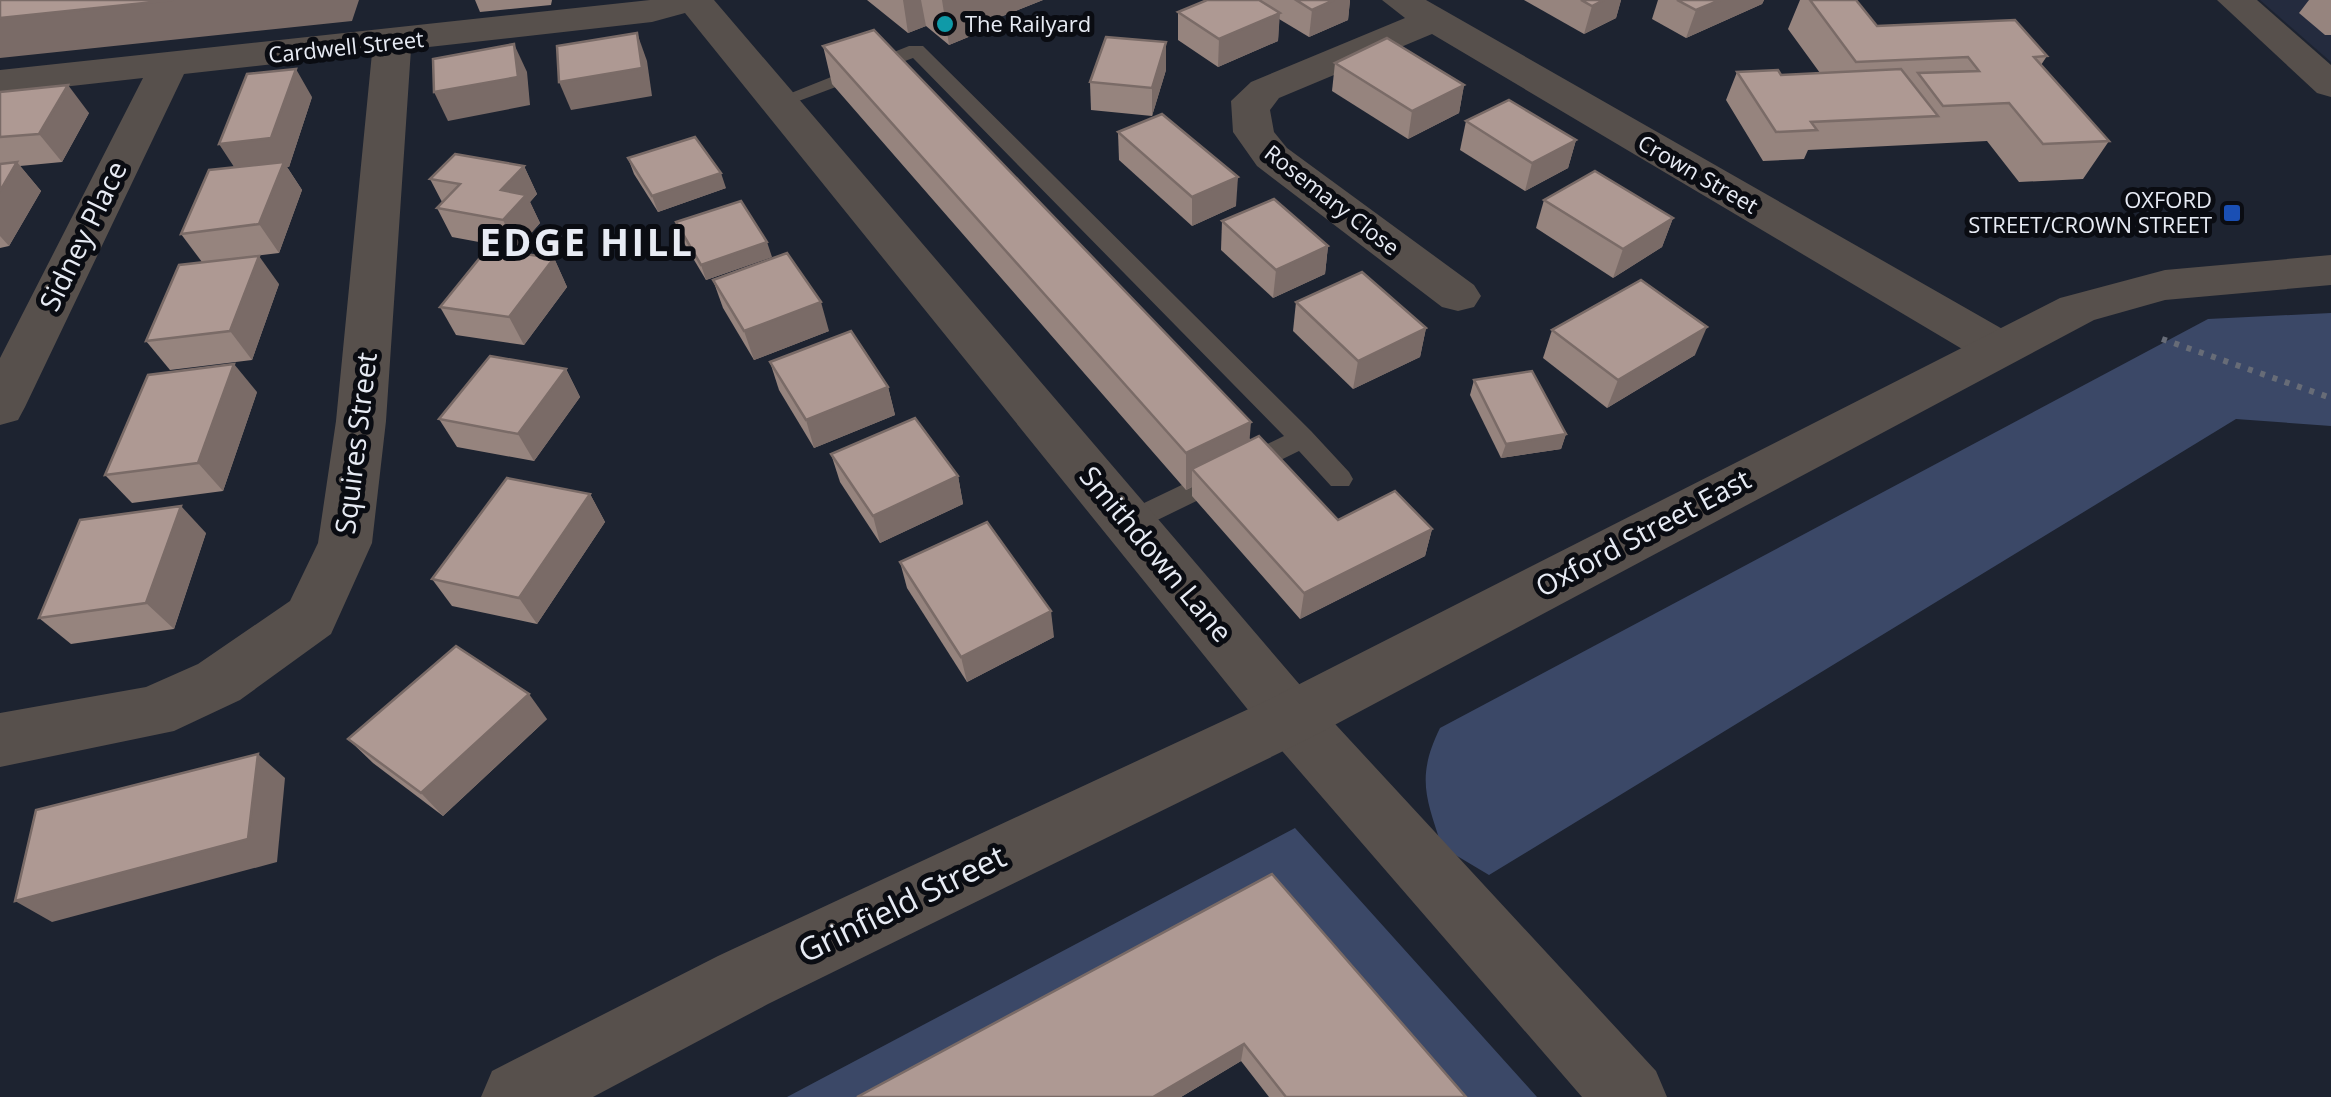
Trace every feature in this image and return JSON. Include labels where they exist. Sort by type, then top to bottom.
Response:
[{"type":"street","name":"Cardwell Street","points":[[0,82],[392,43],[652,12],[691,0]]},
{"type":"street","name":"Smithdown Lane","points":[[691,0],[780,101],[1291,718],[1630,1097]]},
{"type":"street","points":[[2235,0],[2331,85]]},
{"type":"street","name":"Rosemary Close","points":[[1417,10],[1251,101],[1255,140],[1409,234],[1458,296]]},
{"type":"street","name":"Crown Street","points":[[1417,10],[1996,348]]},
{"type":"street","name":"Squires Street","points":[[0,740],[153,712],[219,682],[311,616],[345,544],[362,420],[392,43]]},
{"type":"street","name":"Sidney Place","points":[[0,407],[168,66]]},
{"type":"street","name":"Oxford Street East","points":[[1291,718],[2077,309],[2165,285],[2331,270]]},
{"type":"street","name":"Grinfield Street","points":[[518,1097],[743,980],[1291,718]]},
{"type":"lane","points":[[780,101],[916,50],[1340,479]]},
{"type":"lane","points":[[1129,522],[1302,438]]},
{"type":"path","points":[[2077,309],[2331,398]]},
{"type":"shaded area","points":[[2260,0],[2331,0],[2331,62],[2276,14]]},
{"type":"shaded area","points":[[2331,313],[2331,426],[2236,419],[1489,875],[1442,847],[1426,788],[1428,760],[1440,728],[2208,319]]},
{"type":"shaded area","points":[[1295,828],[1537,1097],[1441,1097],[1268,895],[897,1097],[787,1097]]},
{"type":"building","points":[[0,0],[173,0],[0,18]]},
{"type":"building","points":[[1207,0],[1259,0],[1280,13],[1219,39],[1178,12]]},
{"type":"building","points":[[1296,0],[1334,0],[1312,10]]},
{"type":"building","points":[[1581,0],[1604,0],[1592,6]]},
{"type":"building","points":[[1677,0],[1720,0],[1696,10]]},
{"type":"building","points":[[1810,0],[1856,0],[1877,26],[2015,20],[2047,56],[2034,57],[2109,141],[2043,144],[2009,103],[1943,106],[1918,73],[1979,71],[1968,57],[1856,62]]},
{"type":"building","points":[[874,30],[1251,422],[1186,453],[823,46]]},
{"type":"building","points":[[637,33],[642,68],[559,82],[557,46]]},
{"type":"building","points":[[1106,37],[1166,42],[1152,88],[1090,82]]},
{"type":"building","points":[[1387,38],[1464,85],[1412,111],[1335,63]]},
{"type":"building","points":[[514,44],[518,77],[434,92],[433,59]]},
{"type":"building","points":[[296,69],[271,138],[219,144],[247,74]]},
{"type":"building","points":[[1901,69],[1938,116],[1811,122],[1817,130],[1776,132],[1737,72],[1778,70],[1781,75]]},
{"type":"building","points":[[68,85],[39,134],[0,137],[0,92]]},
{"type":"building","points":[[1509,100],[1576,140],[1532,163],[1466,121]]},
{"type":"building","points":[[1162,114],[1238,177],[1192,197],[1118,132]]},
{"type":"building","points":[[695,137],[721,173],[652,196],[628,158]]},
{"type":"building","points":[[455,154],[524,166],[501,190],[526,195],[503,220],[437,208],[460,184],[430,179]]},
{"type":"building","points":[[17,162],[0,191],[0,164]]},
{"type":"building","points":[[284,162],[259,224],[181,234],[209,170]]},
{"type":"building","points":[[1595,171],[1673,218],[1623,249],[1544,200]]},
{"type":"building","points":[[1274,199],[1328,246],[1276,270],[1222,221]]},
{"type":"building","points":[[741,201],[767,242],[701,265],[676,222]]},
{"type":"building","points":[[487,249],[554,258],[509,317],[440,307]]},
{"type":"building","points":[[787,253],[821,302],[744,331],[713,280]]},
{"type":"building","points":[[259,256],[230,331],[146,341],[179,265]]},
{"type":"building","points":[[1362,272],[1426,328],[1358,361],[1296,302]]},
{"type":"building","points":[[1641,280],[1707,327],[1618,380],[1552,330]]},
{"type":"building","points":[[851,331],[888,387],[806,420],[770,362]]},
{"type":"building","points":[[490,356],[566,369],[518,434],[439,419]]},
{"type":"building","points":[[234,364],[198,463],[105,475],[148,375]]},
{"type":"building","points":[[1532,371],[1566,434],[1506,444],[1474,380]]},
{"type":"building","points":[[915,418],[958,476],[873,516],[831,454]]},
{"type":"building","points":[[1259,436],[1338,520],[1395,491],[1432,529],[1304,593],[1192,469]]},
{"type":"building","points":[[507,478],[590,494],[519,598],[432,579]]},
{"type":"building","points":[[181,506],[146,603],[39,618],[80,520]]},
{"type":"building","points":[[987,522],[1051,611],[961,657],[900,562]]},
{"type":"building","points":[[456,646],[529,694],[421,793],[348,739]]},
{"type":"building","points":[[258,754],[248,839],[15,901],[36,810]]},
{"type":"building","points":[[1272,874],[1466,1097],[1286,1097],[1244,1044],[1153,1097],[857,1097]]},
{"type":"place","name":"The Railyard","points":[[945,24]]},
{"type":"place","name":"OXFORD STREET/CROWN STREET","points":[[2232,213]]},
{"type":"district","name":"EDGE HILL","points":[[587,243]]}]
